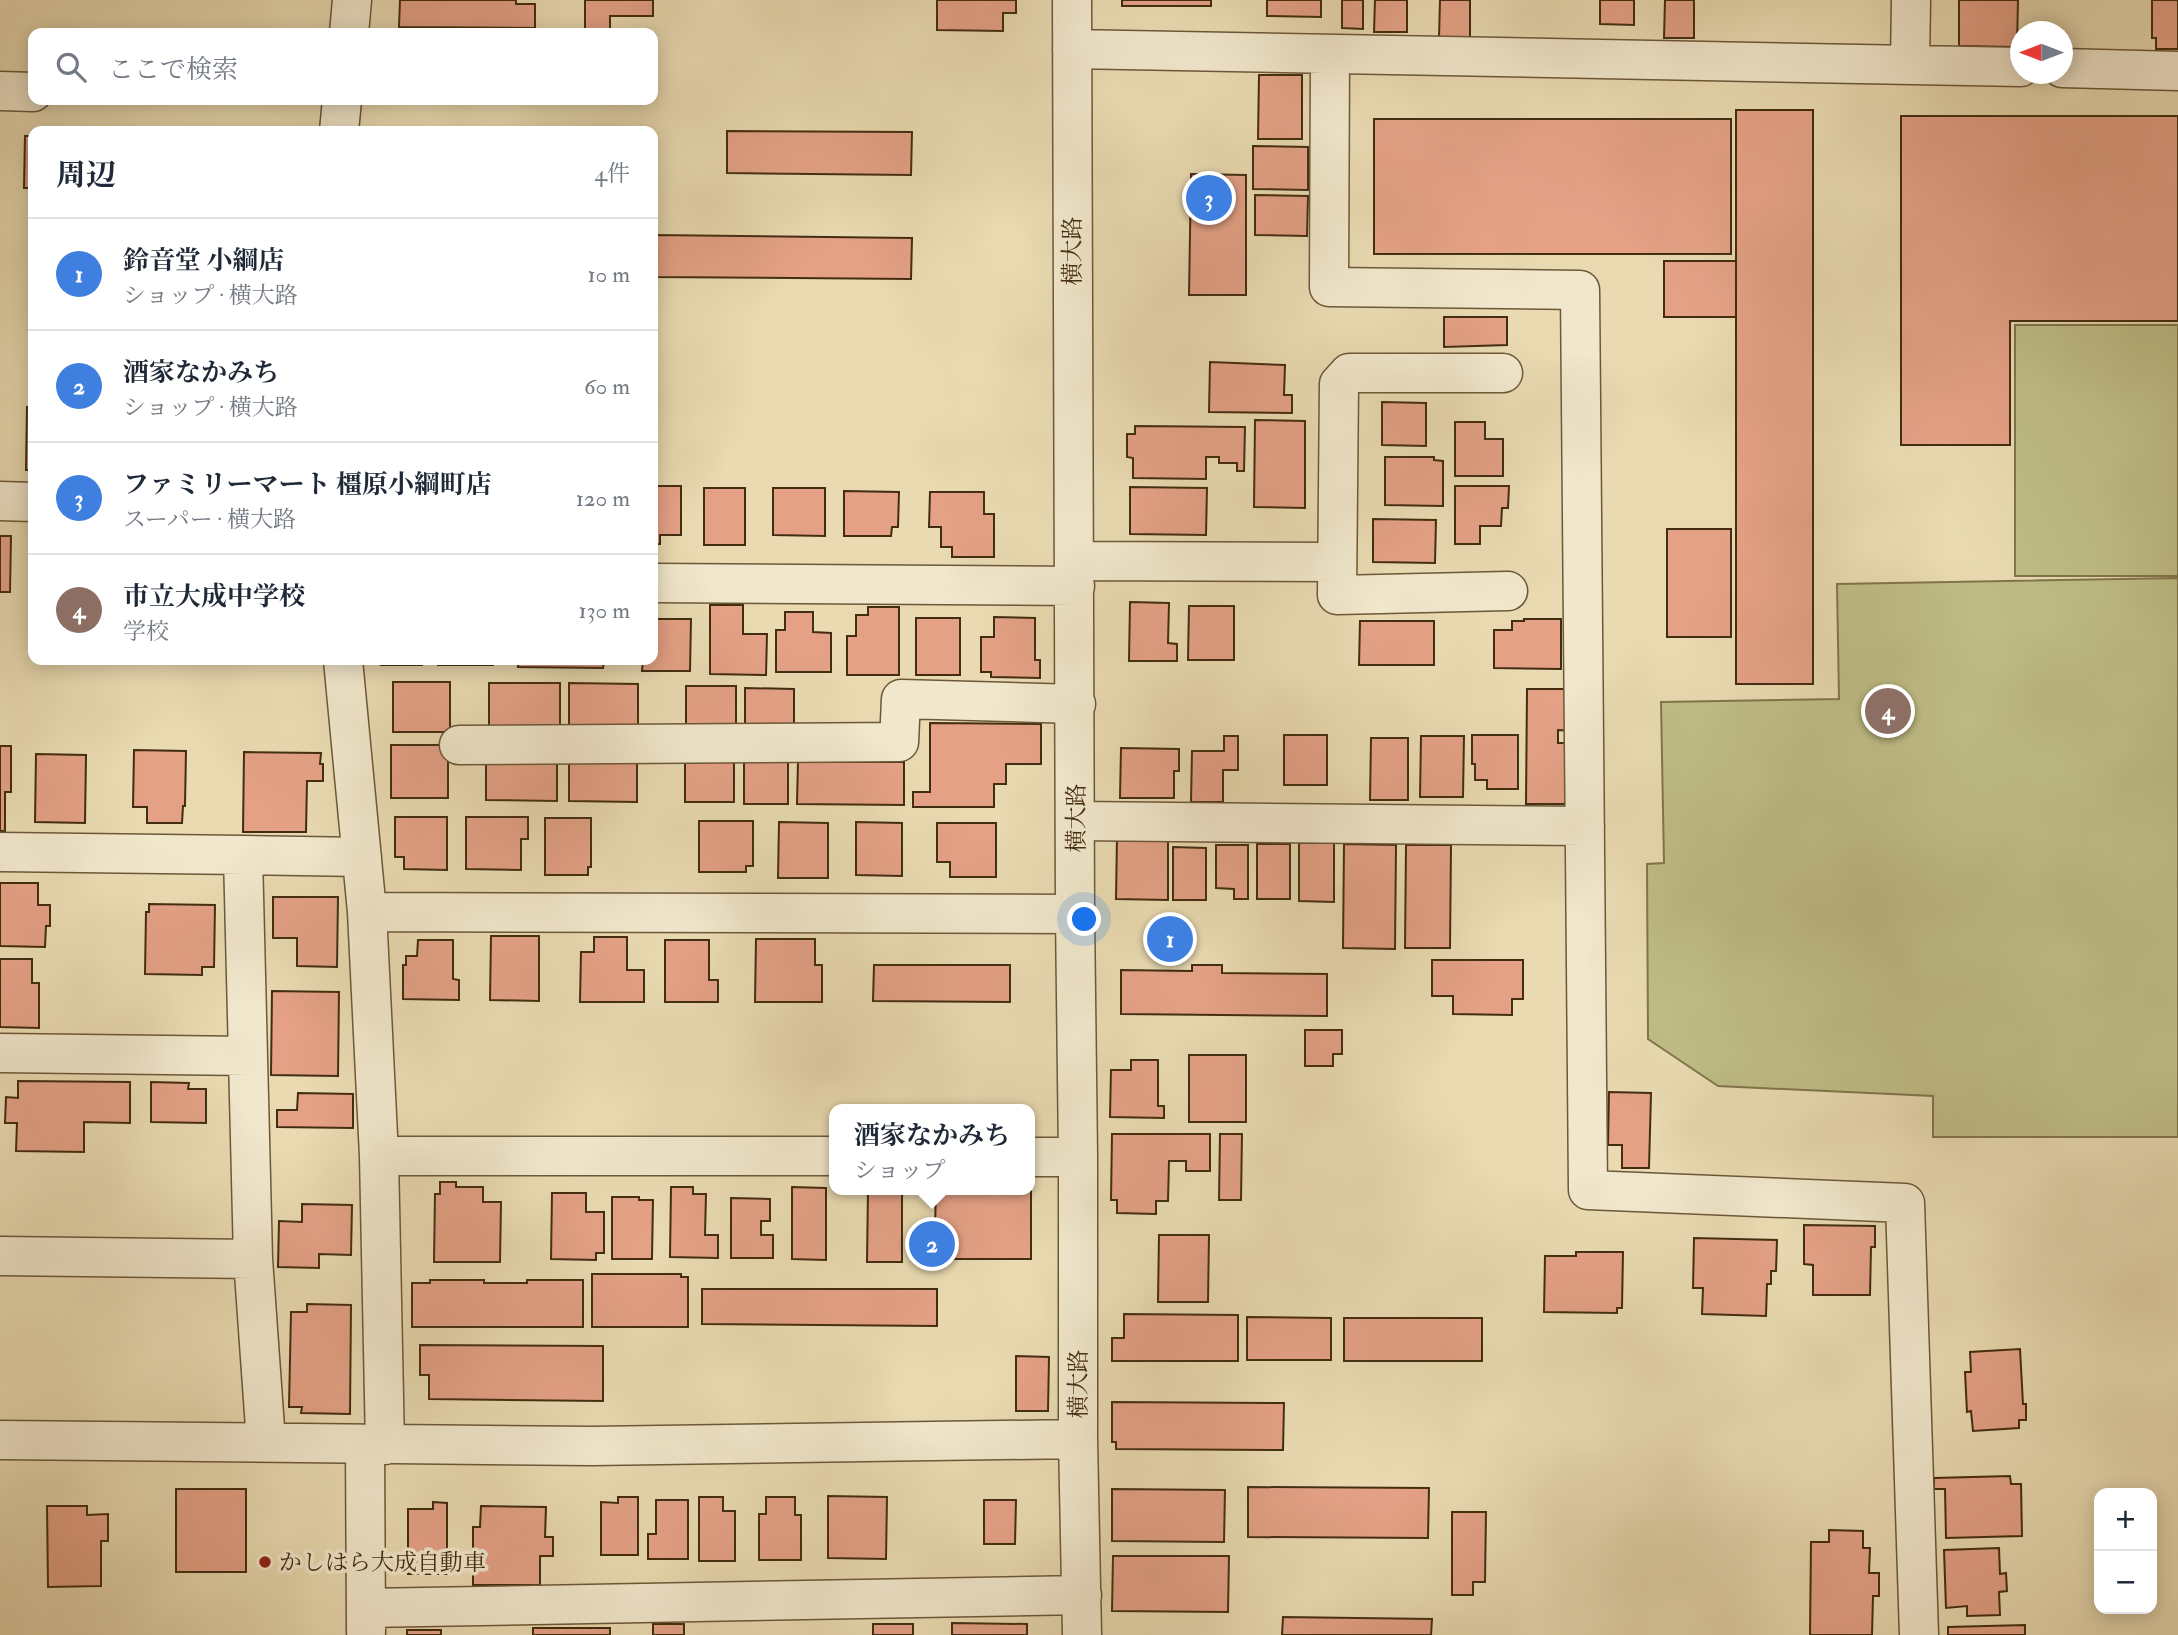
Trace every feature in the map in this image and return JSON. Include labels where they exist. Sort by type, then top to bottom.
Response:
[{"type":"street","points":[[349,28],[352,0]]},
{"type":"street","name":"横大路","points":[[1072,0],[1075,914],[1079,1157],[1078,1439],[1082,1635]]},
{"type":"street","points":[[1910,64],[1911,0]]},
{"type":"street","points":[[1072,49],[2010,67]]},
{"type":"street","points":[[1330,54],[1329,287],[1580,290],[1588,1190],[1905,1203],[1912,1343],[1919,1635]]},
{"type":"street","points":[[2073,68],[2178,71]]},
{"type":"street","points":[[0,91],[28,92]]},
{"type":"street","points":[[339,126],[342,105]]},
{"type":"street","points":[[1503,373],[1349,373],[1339,384],[1337,595],[1507,591]]},
{"type":"street","points":[[0,501],[28,502]]},
{"type":"street","points":[[658,583],[1074,573],[1337,562]]},
{"type":"street","points":[[343,665],[367,912],[379,1156],[375,1445],[378,1614],[1082,1595]]},
{"type":"street","points":[[459,745],[900,742],[901,699],[1076,704]]},
{"type":"street","points":[[1076,821],[1585,826]]},
{"type":"street","points":[[0,852],[362,858]]},
{"type":"street","points":[[243,855],[253,1259],[266,1442]]},
{"type":"street","points":[[367,912],[1075,914]]},
{"type":"street","points":[[0,1053],[248,1056]]},
{"type":"street","points":[[379,1156],[829,1156]]},
{"type":"street","points":[[1035,1157],[1079,1157]]},
{"type":"street","points":[[0,1256],[253,1259]]},
{"type":"street","points":[[0,1440],[592,1446],[1078,1439]]},
{"type":"shaded area","points":[[2015,325],[2178,325],[2178,576],[2015,576]]},
{"type":"shaded area","points":[[2178,578],[2178,1137],[1933,1137],[1933,1096],[1718,1086],[1648,1039],[1647,864],[1664,863],[1661,702],[1839,699],[1837,584]]},
{"type":"building","points":[[400,0],[516,0],[516,4],[535,4],[535,28],[399,27]]},
{"type":"building","points":[[585,0],[653,0],[653,16],[610,16],[610,28],[585,28]]},
{"type":"building","points":[[937,0],[1016,0],[1016,13],[1003,13],[1003,31],[937,30]]},
{"type":"building","points":[[1122,0],[1211,0],[1211,6],[1122,6]]},
{"type":"building","points":[[1267,0],[1321,0],[1321,17],[1267,16]]},
{"type":"building","points":[[1342,0],[1363,0],[1363,29],[1342,28]]},
{"type":"building","points":[[1375,0],[1407,0],[1407,32],[1374,32]]},
{"type":"building","points":[[1440,0],[1470,0],[1470,38],[1439,38]]},
{"type":"building","points":[[1600,0],[1634,0],[1634,25],[1600,24]]},
{"type":"building","points":[[1665,0],[1694,0],[1694,38],[1664,38]]},
{"type":"building","points":[[1959,0],[2018,0],[2018,21],[2010,21],[2010,47],[1959,46]]},
{"type":"building","points":[[2152,0],[2178,0],[2178,49],[2156,49],[2156,38],[2152,38]]},
{"type":"building","points":[[1259,75],[1302,75],[1302,139],[1258,139]]},
{"type":"building","points":[[1736,110],[1813,110],[1813,684],[1736,684]]},
{"type":"building","points":[[1901,116],[2178,116],[2178,321],[2010,321],[2010,445],[1901,445]]},
{"type":"building","points":[[1374,119],[1731,119],[1731,254],[1374,254]]},
{"type":"building","points":[[727,131],[912,132],[911,175],[727,173]]},
{"type":"building","points":[[25,136],[28,136],[28,188],[24,188]]},
{"type":"building","points":[[1253,146],[1308,147],[1308,190],[1253,189]]},
{"type":"building","points":[[1191,174],[1246,175],[1246,295],[1189,295]]},
{"type":"building","points":[[1255,195],[1308,196],[1307,236],[1255,235]]},
{"type":"building","points":[[658,235],[912,238],[911,279],[658,277]]},
{"type":"building","points":[[1664,261],[1736,261],[1736,317],[1664,317]]},
{"type":"building","points":[[1444,317],[1507,317],[1507,345],[1444,347]]},
{"type":"building","points":[[1210,362],[1285,365],[1284,395],[1292,395],[1292,413],[1209,412]]},
{"type":"building","points":[[1382,402],[1426,403],[1426,446],[1382,445]]},
{"type":"building","points":[[27,407],[28,407],[28,470]]},
{"type":"building","points":[[1255,420],[1305,421],[1305,508],[1254,507]]},
{"type":"building","points":[[1455,422],[1485,422],[1485,439],[1503,439],[1503,476],[1455,476]]},
{"type":"building","points":[[1135,426],[1245,427],[1244,471],[1237,471],[1237,463],[1219,463],[1219,457],[1206,457],[1206,479],[1133,478],[1133,458],[1127,457],[1127,434],[1135,434]]},
{"type":"building","points":[[1385,457],[1434,457],[1434,460],[1443,461],[1443,506],[1385,505]]},
{"type":"building","points":[[658,486],[681,486],[681,535],[660,535],[660,544]]},
{"type":"building","points":[[1455,486],[1509,486],[1508,508],[1502,508],[1501,526],[1480,526],[1480,544],[1455,544]]},
{"type":"building","points":[[1130,487],[1207,488],[1206,535],[1130,534]]},
{"type":"building","points":[[704,488],[745,488],[745,545],[704,545]]},
{"type":"building","points":[[773,488],[825,488],[825,536],[773,535]]},
{"type":"building","points":[[844,491],[899,492],[898,527],[892,527],[891,536],[844,536]]},
{"type":"building","points":[[930,492],[984,492],[984,514],[994,514],[994,557],[952,557],[952,547],[941,547],[941,527],[929,527]]},
{"type":"building","points":[[1373,519],[1436,520],[1435,563],[1373,562]]},
{"type":"building","points":[[1667,529],[1731,529],[1731,637],[1667,637]]},
{"type":"building","points":[[0,536],[11,536],[10,592],[0,592]]},
{"type":"building","points":[[1130,602],[1169,603],[1168,643],[1177,644],[1177,661],[1129,661]]},
{"type":"building","points":[[710,605],[743,605],[743,634],[767,634],[766,675],[710,674]]},
{"type":"building","points":[[1189,606],[1234,606],[1234,660],[1188,660]]},
{"type":"building","points":[[868,607],[899,607],[899,675],[847,675],[847,636],[856,636],[856,615],[868,615]]},
{"type":"building","points":[[785,612],[813,612],[813,632],[831,633],[831,672],[776,672],[776,630],[785,630]]},
{"type":"building","points":[[994,617],[1035,618],[1035,660],[1040,660],[1040,678],[991,677],[991,672],[981,672],[981,637],[994,637]]},
{"type":"building","points":[[916,618],[960,618],[960,675],[916,675]]},
{"type":"building","points":[[658,619],[691,619],[690,671],[642,671],[643,665],[658,665]]},
{"type":"building","points":[[1561,619],[1561,669],[1494,668],[1494,630],[1512,630],[1512,621]]},
{"type":"building","points":[[1360,621],[1434,621],[1434,665],[1359,665]]},
{"type":"building","points":[[518,665],[603,665],[603,668]]},
{"type":"building","points":[[393,682],[450,682],[450,732],[393,732]]},
{"type":"building","points":[[489,683],[560,683],[560,731],[489,730]]},
{"type":"building","points":[[569,683],[638,684],[638,732],[569,731]]},
{"type":"building","points":[[686,686],[736,686],[736,724],[686,724]]},
{"type":"building","points":[[745,688],[794,689],[794,727],[745,727]]},
{"type":"building","points":[[1527,689],[1574,689],[1574,731],[1558,730],[1558,743],[1567,743],[1566,804],[1526,804]]},
{"type":"building","points":[[930,723],[1041,724],[1041,764],[1006,764],[1006,784],[994,784],[994,807],[913,807],[913,792],[930,792]]},
{"type":"building","points":[[1284,735],[1327,735],[1327,785],[1284,785]]},
{"type":"building","points":[[1472,735],[1518,735],[1518,789],[1487,789],[1487,780],[1475,780]]},
{"type":"building","points":[[1224,736],[1238,736],[1238,770],[1223,770],[1223,802],[1191,802],[1192,751],[1224,751]]},
{"type":"building","points":[[1421,736],[1464,736],[1463,797],[1420,797]]},
{"type":"building","points":[[1371,738],[1408,738],[1408,800],[1370,800]]},
{"type":"building","points":[[391,745],[448,745],[448,798],[391,798]]},
{"type":"building","points":[[0,746],[11,746],[11,792],[5,792],[5,831],[0,831]]},
{"type":"building","points":[[1121,748],[1179,749],[1179,771],[1174,771],[1174,798],[1120,798]]},
{"type":"building","points":[[134,750],[186,751],[182,823],[147,823],[147,807],[133,807]]},
{"type":"building","points":[[244,752],[321,753],[323,781],[307,781],[306,832],[243,832]]},
{"type":"building","points":[[36,754],[86,755],[85,823],[35,822]]},
{"type":"building","points":[[486,757],[557,757],[557,801],[486,800]]},
{"type":"building","points":[[569,758],[637,759],[637,802],[569,801]]},
{"type":"building","points":[[685,761],[734,761],[734,802],[685,802]]},
{"type":"building","points":[[744,761],[788,761],[788,804],[744,804]]},
{"type":"building","points":[[798,762],[904,762],[904,805],[797,804]]},
{"type":"building","points":[[395,817],[447,817],[447,870],[404,869],[404,857],[395,857]]},
{"type":"building","points":[[466,817],[528,817],[528,839],[521,839],[521,870],[466,869]]},
{"type":"building","points":[[545,818],[591,818],[591,867],[588,867],[588,875],[545,875]]},
{"type":"building","points":[[699,821],[753,821],[753,866],[746,866],[746,872],[699,872]]},
{"type":"building","points":[[779,822],[828,823],[828,878],[778,878]]},
{"type":"building","points":[[856,822],[902,823],[902,876],[856,875]]},
{"type":"building","points":[[937,823],[996,823],[996,877],[950,877],[950,862],[937,862]]},
{"type":"building","points":[[1117,837],[1168,837],[1168,900],[1116,899]]},
{"type":"building","points":[[1299,843],[1334,843],[1334,902],[1299,901]]},
{"type":"building","points":[[1257,844],[1290,844],[1290,899],[1257,899]]},
{"type":"building","points":[[1344,844],[1396,845],[1395,949],[1343,948]]},
{"type":"building","points":[[1216,845],[1248,845],[1248,899],[1234,899],[1234,889],[1216,888]]},
{"type":"building","points":[[1406,845],[1451,845],[1450,948],[1405,948]]},
{"type":"building","points":[[1173,847],[1206,848],[1206,900],[1173,900]]},
{"type":"building","points":[[0,883],[38,883],[38,905],[50,905],[50,926],[46,926],[45,947],[0,946]]},
{"type":"building","points":[[273,897],[338,897],[337,967],[297,966],[297,938],[273,938]]},
{"type":"building","points":[[149,904],[215,905],[214,967],[202,967],[202,975],[145,974],[146,912],[149,912]]},
{"type":"building","points":[[491,936],[539,936],[539,1001],[490,1000]]},
{"type":"building","points":[[594,937],[627,937],[627,970],[644,970],[644,1002],[580,1002],[581,952],[594,952]]},
{"type":"building","points":[[756,939],[815,939],[815,965],[822,965],[822,1002],[755,1002]]},
{"type":"building","points":[[418,940],[453,940],[453,979],[459,980],[459,1000],[403,999],[403,965],[406,965],[406,956],[417,956]]},
{"type":"building","points":[[665,940],[709,940],[709,980],[718,980],[718,1002],[665,1002]]},
{"type":"building","points":[[0,959],[32,959],[32,983],[39,983],[39,1028],[0,1027]]},
{"type":"building","points":[[1432,960],[1523,960],[1523,999],[1512,999],[1512,1015],[1453,1014],[1453,996],[1432,996]]},
{"type":"building","points":[[874,965],[1010,965],[1010,1002],[873,1001]]},
{"type":"building","points":[[1192,965],[1222,965],[1222,973],[1327,974],[1327,1016],[1121,1014],[1121,970],[1192,971]]},
{"type":"building","points":[[272,991],[339,992],[338,1076],[271,1075]]},
{"type":"building","points":[[1305,1030],[1342,1030],[1342,1054],[1333,1054],[1333,1066],[1305,1066]]},
{"type":"building","points":[[1189,1055],[1246,1055],[1246,1122],[1189,1122]]},
{"type":"building","points":[[1131,1060],[1158,1060],[1158,1106],[1164,1106],[1164,1118],[1110,1117],[1111,1070],[1131,1070]]},
{"type":"building","points":[[18,1081],[130,1082],[130,1123],[84,1122],[84,1152],[16,1151],[17,1123],[5,1123],[6,1097],[18,1098]]},
{"type":"building","points":[[151,1082],[189,1083],[188,1089],[206,1089],[206,1123],[151,1122]]},
{"type":"building","points":[[1609,1092],[1651,1093],[1649,1168],[1622,1168],[1622,1145],[1608,1145]]},
{"type":"building","points":[[298,1093],[353,1094],[353,1128],[277,1127],[277,1110],[297,1110]]},
{"type":"building","points":[[1112,1134],[1210,1134],[1210,1171],[1186,1171],[1186,1161],[1169,1161],[1168,1201],[1156,1201],[1156,1214],[1117,1213],[1117,1200],[1111,1200]]},
{"type":"building","points":[[1220,1134],[1242,1134],[1241,1200],[1219,1200]]},
{"type":"building","points":[[440,1182],[456,1182],[456,1187],[483,1187],[483,1202],[501,1202],[500,1262],[434,1262],[435,1194],[440,1194]]},
{"type":"building","points":[[671,1187],[693,1187],[693,1194],[706,1194],[705,1235],[718,1235],[718,1258],[670,1257]]},
{"type":"building","points":[[792,1187],[826,1188],[826,1260],[792,1259]]},
{"type":"building","points":[[552,1193],[586,1193],[586,1212],[604,1212],[604,1253],[596,1253],[596,1260],[551,1259]]},
{"type":"building","points":[[868,1195],[902,1195],[902,1262],[867,1262]]},
{"type":"building","points":[[936,1195],[1031,1195],[1031,1259],[916,1259],[917,1225],[935,1226]]},
{"type":"building","points":[[612,1197],[653,1200],[652,1259],[612,1259]]},
{"type":"building","points":[[731,1198],[770,1199],[770,1221],[761,1221],[761,1235],[773,1235],[773,1258],[731,1258]]},
{"type":"building","points":[[302,1204],[352,1205],[351,1255],[319,1254],[319,1268],[278,1267],[279,1221],[302,1222]]},
{"type":"building","points":[[1804,1225],[1875,1226],[1875,1247],[1871,1247],[1870,1295],[1813,1295],[1813,1265],[1804,1264]]},
{"type":"building","points":[[1159,1235],[1209,1235],[1208,1302],[1158,1302]]},
{"type":"building","points":[[1694,1238],[1777,1240],[1776,1271],[1771,1271],[1771,1284],[1767,1284],[1766,1316],[1702,1314],[1703,1288],[1693,1288]]},
{"type":"building","points":[[1576,1252],[1623,1252],[1622,1308],[1617,1308],[1617,1313],[1544,1312],[1545,1256],[1576,1256]]},
{"type":"building","points":[[592,1274],[681,1274],[681,1277],[688,1277],[688,1327],[592,1327]]},
{"type":"building","points":[[430,1280],[527,1283],[527,1280],[583,1280],[583,1327],[412,1327],[412,1283],[430,1283]]},
{"type":"building","points":[[702,1289],[937,1289],[937,1326],[702,1324]]},
{"type":"building","points":[[307,1304],[351,1305],[350,1414],[301,1413],[302,1407],[289,1407],[291,1312],[307,1312]]},
{"type":"building","points":[[1124,1314],[1238,1315],[1238,1361],[1112,1361],[1112,1338],[1124,1338]]},
{"type":"building","points":[[1247,1317],[1331,1318],[1331,1360],[1247,1360]]},
{"type":"building","points":[[1344,1318],[1482,1318],[1482,1361],[1344,1361]]},
{"type":"building","points":[[420,1345],[603,1346],[603,1401],[429,1399],[429,1375],[420,1375]]},
{"type":"building","points":[[2020,1349],[2026,1420],[2019,1420],[2019,1428],[1973,1431],[1971,1411],[1967,1412],[1965,1372],[1971,1372],[1970,1352]]},
{"type":"building","points":[[1016,1356],[1049,1357],[1048,1411],[1016,1411]]},
{"type":"building","points":[[1112,1402],[1284,1403],[1283,1450],[1116,1449],[1116,1442],[1112,1442]]},
{"type":"building","points":[[2010,1476],[2011,1484],[2021,1484],[2022,1536],[1946,1538],[1945,1489],[1934,1489],[1934,1478]]},
{"type":"building","points":[[1248,1487],[1429,1488],[1428,1538],[1248,1537]]},
{"type":"building","points":[[176,1489],[246,1489],[246,1572],[176,1572]]},
{"type":"building","points":[[1112,1489],[1225,1490],[1224,1542],[1112,1541]]},
{"type":"building","points":[[828,1496],[887,1497],[886,1559],[828,1558]]},
{"type":"building","points":[[618,1497],[638,1497],[638,1555],[601,1555],[601,1502],[618,1503]]},
{"type":"building","points":[[699,1497],[723,1497],[723,1511],[735,1511],[735,1561],[699,1561]]},
{"type":"building","points":[[766,1497],[795,1497],[795,1515],[801,1515],[801,1560],[759,1560],[759,1514],[766,1514]]},
{"type":"building","points":[[656,1500],[688,1500],[688,1559],[648,1559],[648,1534],[656,1534]]},
{"type":"building","points":[[984,1500],[1016,1500],[1015,1544],[984,1544]]},
{"type":"building","points":[[433,1502],[447,1503],[447,1574],[408,1574],[408,1509],[433,1509]]},
{"type":"building","points":[[47,1506],[87,1506],[87,1515],[108,1514],[108,1541],[101,1541],[101,1586],[48,1587]]},
{"type":"building","points":[[481,1506],[546,1507],[545,1537],[553,1537],[553,1556],[540,1556],[540,1585],[473,1585],[473,1527],[480,1527]]},
{"type":"building","points":[[1452,1512],[1486,1512],[1485,1582],[1473,1582],[1473,1595],[1452,1595]]},
{"type":"building","points":[[1829,1530],[1863,1531],[1863,1548],[1870,1548],[1869,1573],[1879,1573],[1879,1596],[1873,1596],[1872,1635],[1810,1635],[1811,1542],[1829,1542]]},
{"type":"building","points":[[1999,1548],[2000,1574],[2006,1573],[2007,1591],[1999,1592],[2000,1615],[1967,1616],[1967,1606],[1946,1608],[1944,1550]]},
{"type":"building","points":[[1113,1556],[1229,1556],[1228,1612],[1112,1611]]},
{"type":"building","points":[[1283,1617],[1432,1619],[1431,1635],[1282,1635]]},
{"type":"building","points":[[952,1623],[1027,1624],[1027,1635],[952,1635]]},
{"type":"building","points":[[653,1624],[684,1624],[684,1635],[653,1635]]},
{"type":"building","points":[[873,1624],[913,1624],[913,1635],[873,1635]]},
{"type":"building","points":[[2025,1625],[2025,1635],[1948,1635],[1948,1627]]},
{"type":"building","points":[[533,1628],[610,1628],[610,1635],[533,1635]]},
{"type":"building","points":[[407,1630],[441,1630],[441,1635],[407,1635]]},
{"type":"place","name":"ファミリーマート 橿原小綱町店","points":[[1209,198]]},
{"type":"place","name":"市立大成中学校","points":[[1888,711]]},
{"type":"place","name":"鈴音堂 小綱店","points":[[1170,939]]},
{"type":"place","name":"酒家なかみち","points":[[932,1244]]},
{"type":"place","name":"かしはら大成自動車","points":[[265,1562]]}]
